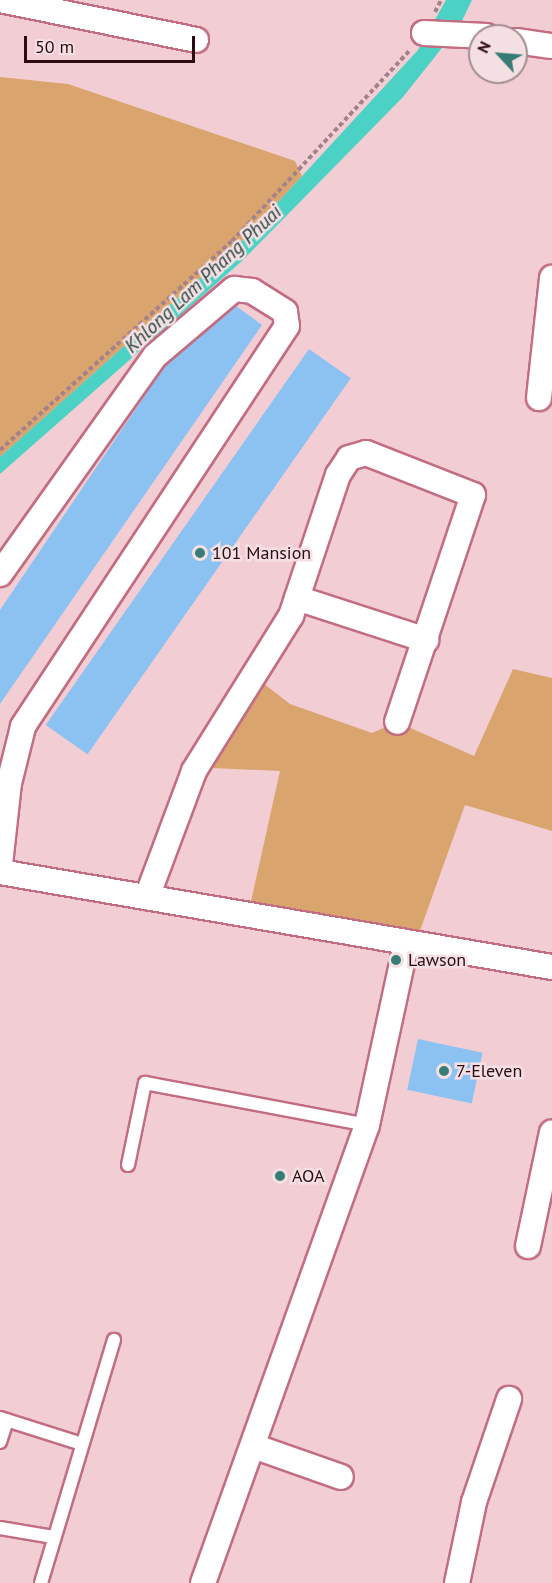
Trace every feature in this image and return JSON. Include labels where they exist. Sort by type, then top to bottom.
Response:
[{"type":"street","points":[[0,0],[196,40]]},
{"type":"street","points":[[424,33],[468,33]]},
{"type":"street","points":[[528,43],[552,46]]},
{"type":"street","points":[[539,398],[552,278]]},
{"type":"street","points":[[0,574],[155,356],[241,287],[285,312],[287,326],[23,727],[7,758],[0,864]]},
{"type":"street","points":[[147,897],[194,771],[291,616],[338,475],[349,458],[366,453],[473,495],[397,722]]},
{"type":"street","points":[[297,598],[426,640]]},
{"type":"street","points":[[0,872],[406,945],[552,967]]},
{"type":"street","points":[[203,1583],[367,1125],[406,945]]},
{"type":"street","points":[[528,1246],[552,1132]]},
{"type":"street","points":[[457,1583],[474,1502],[509,1399]]},
{"type":"street","points":[[253,1446],[341,1477]]},
{"type":"lane","points":[[128,1165],[145,1083],[367,1125]]},
{"type":"lane","points":[[41,1583],[114,1340]]},
{"type":"lane","points":[[0,1442],[3,1419],[82,1444]]},
{"type":"lane","points":[[0,1528],[53,1537]]},
{"type":"path","points":[[0,450],[232,241],[424,33]]},
{"type":"shaded area","points":[[0,77],[68,84],[295,161],[302,176],[244,239],[0,457]]},
{"type":"shaded area","points":[[513,669],[552,678],[552,831],[465,805],[417,939],[250,906],[280,771],[212,768],[259,680],[290,704],[372,733],[397,722],[474,756]]},
{"type":"water","name":"Khlong Lam Phang Phuai","points":[[446,0],[472,0],[460,25],[403,97],[243,260],[0,474],[0,457],[244,239],[418,50]]},
{"type":"building","points":[[236,306],[262,325],[0,704],[0,610],[168,361]]},
{"type":"building","name":"101 Mansion","points":[[309,349],[351,378],[88,754],[46,725]]},
{"type":"building","name":"7-Eleven","points":[[418,1039],[483,1053],[472,1104],[407,1090]]},
{"type":"place","name":"101 Mansion","points":[[200,553]]},
{"type":"place","name":"Lawson","points":[[396,960]]},
{"type":"place","name":"7-Eleven","points":[[444,1071]]},
{"type":"place","name":"AOA","points":[[280,1176]]}]
